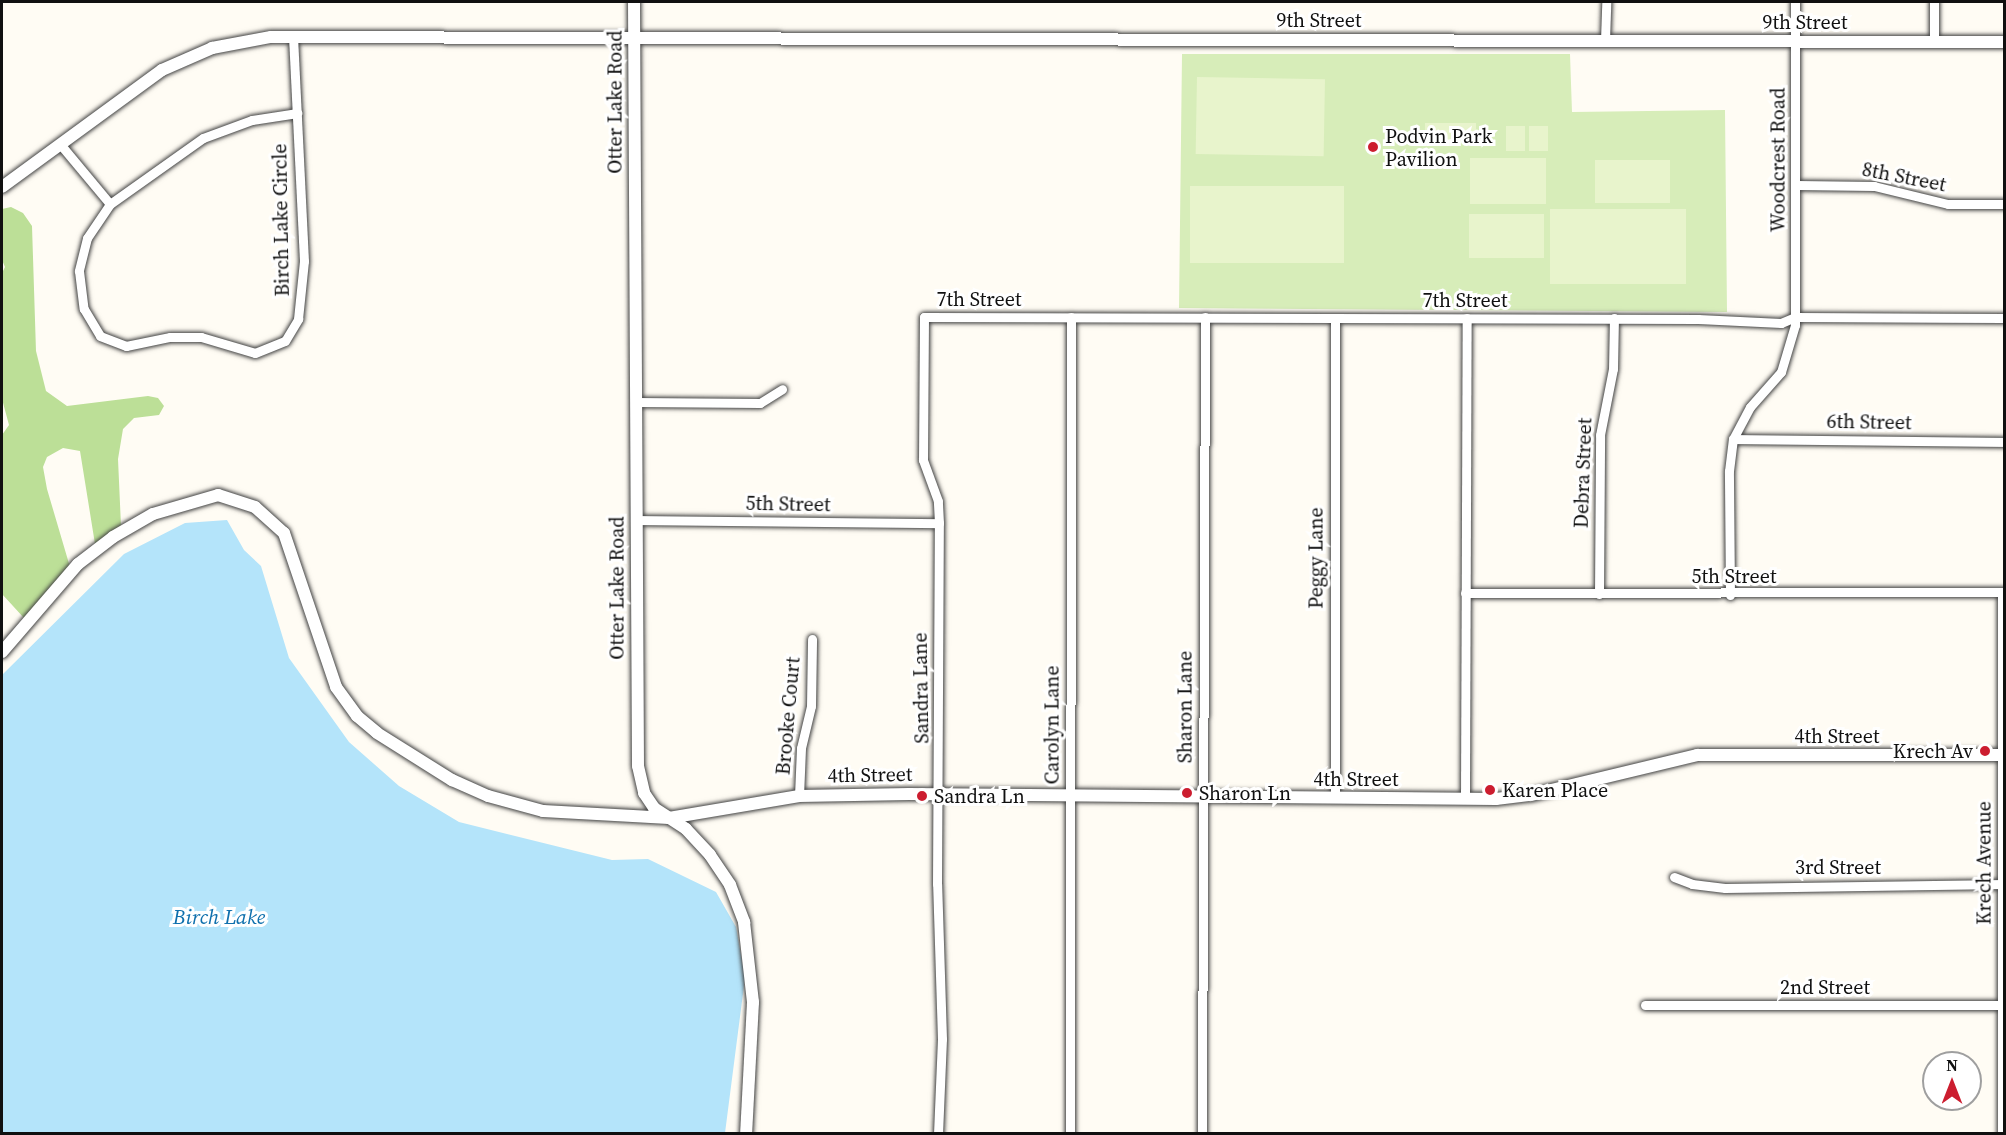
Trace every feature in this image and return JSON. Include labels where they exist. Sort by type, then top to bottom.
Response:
[{"type":"street","name":"Otter Lake Road","points":[[634,2],[638,766],[644,793],[654,808],[686,829],[710,855],[735,894],[744,922],[753,1002],[746,1134]]},
{"type":"street","points":[[1605,40],[1606,2]]},
{"type":"street","name":"Woodcrest Road","points":[[1733,439],[1750,406],[1781,372],[1795,317],[1796,2]]},
{"type":"street","points":[[1934,2],[1934,41]]},
{"type":"street","name":"9th Street","points":[[2,187],[142,83],[186,58],[242,41],[293,36],[2004,42]]},
{"type":"street","name":"Birch Lake Circle","points":[[293,36],[297,113],[303,282],[297,324],[276,347],[250,352],[211,339],[187,336],[122,346],[100,336],[84,309],[79,271],[87,238],[110,204],[171,158],[210,135],[252,120],[297,113]]},
{"type":"street","points":[[60,144],[110,204]]},
{"type":"street","name":"8th Street","points":[[1797,185],[1874,186],[1940,203],[2004,204]]},
{"type":"street","name":"7th Street","points":[[924,317],[1614,318],[1781,323],[1795,317],[2004,318]]},
{"type":"street","name":"Sandra Lane","points":[[924,317],[923,460],[938,501],[939,524],[938,1134]]},
{"type":"street","name":"Carolyn Lane","points":[[1070,1134],[1071,317]]},
{"type":"street","name":"Sharon Lane","points":[[1202,1134],[1205,317]]},
{"type":"street","name":"Peggy Lane","points":[[1335,318],[1335,798]]},
{"type":"street","points":[[1465,799],[1467,318]]},
{"type":"street","name":"Debra Street","points":[[1599,594],[1600,435],[1613,369],[1614,318]]},
{"type":"street","points":[[636,402],[760,403],[782,389]]},
{"type":"street","points":[[1730,595],[1729,471],[1733,439]]},
{"type":"street","name":"6th Street","points":[[1733,439],[2004,442]]},
{"type":"street","name":"4th Street","points":[[2,652],[78,564],[113,537],[153,514],[191,500],[232,496],[255,507],[284,533],[336,687],[357,716],[377,733],[428,766],[488,796],[563,814],[669,818],[799,796],[940,794],[1465,799],[1531,795],[1697,755],[2004,755]]},
{"type":"street","name":"5th Street","points":[[637,520],[939,524]]},
{"type":"street","name":"5th Street","points":[[1465,594],[1730,595],[2003,592]]},
{"type":"street","name":"Krech Avenue","points":[[2002,1134],[2003,592]]},
{"type":"street","name":"Brooke Court","points":[[799,796],[801,748],[811,706],[812,639]]},
{"type":"street","name":"3rd Street","points":[[1674,877],[1725,888],[2004,884]]},
{"type":"street","name":"2nd Street","points":[[1645,1005],[2003,1005]]},
{"type":"green space","points":[[1182,54],[1570,54],[1572,112],[1725,110],[1727,312],[1179,308]]},
{"type":"green space","points":[[1197,77],[1325,79],[1324,156],[1196,154]]},
{"type":"green space","points":[[1425,123],[1476,123],[1476,143],[1425,143]]},
{"type":"green space","points":[[1506,126],[1525,126],[1525,151],[1506,151]]},
{"type":"green space","points":[[1529,126],[1548,126],[1548,151],[1529,151]]},
{"type":"green space","points":[[1470,158],[1546,158],[1546,204],[1470,204]]},
{"type":"green space","points":[[1595,160],[1670,160],[1670,203],[1595,203]]},
{"type":"green space","points":[[1190,186],[1344,186],[1344,263],[1190,263]]},
{"type":"green space","points":[[11,207],[23,213],[32,226],[36,351],[46,391],[67,406],[148,396],[158,398],[164,406],[159,415],[134,418],[123,429],[118,459],[121,526],[95,544],[80,451],[63,448],[47,457],[43,467],[47,489],[70,567],[24,618],[2,594],[2,435],[9,425],[2,399],[2,273],[5,267],[2,260],[2,209]]},
{"type":"green space","points":[[1550,209],[1686,209],[1686,284],[1550,284]]},
{"type":"green space","points":[[1469,214],[1544,214],[1544,258],[1469,258]]},
{"type":"water","name":"Birch Lake","points":[[227,520],[244,550],[261,566],[289,658],[349,742],[399,786],[459,822],[612,860],[648,859],[716,892],[736,927],[745,978],[725,1133],[2,1133],[2,675],[124,554],[185,523]]},
{"type":"place","name":"Podvin Park Pavilion","points":[[1373,147]]},
{"type":"place","name":"Krech Av","points":[[1985,751]]},
{"type":"place","name":"Karen Place","points":[[1490,790]]},
{"type":"place","name":"Sharon Ln","points":[[1187,793]]},
{"type":"place","name":"Sandra Ln","points":[[922,796]]}]
